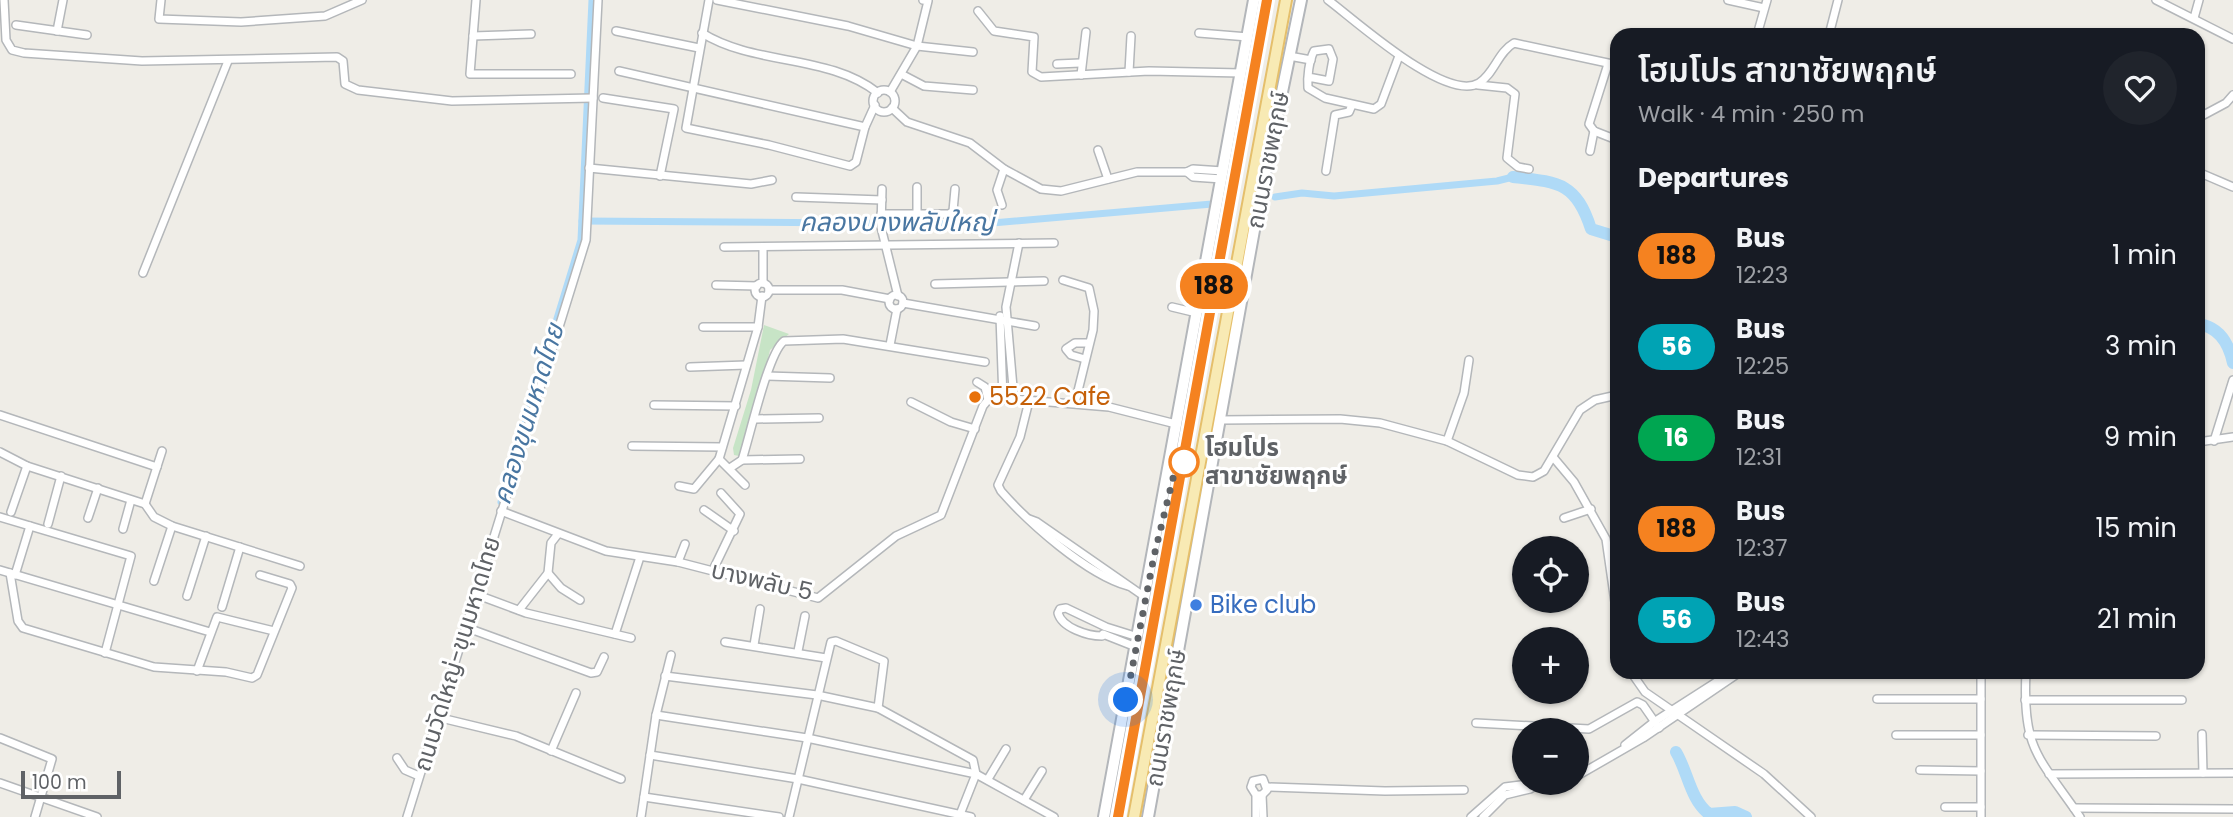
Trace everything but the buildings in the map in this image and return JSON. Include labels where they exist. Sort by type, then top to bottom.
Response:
[{"type":"main road","name":"ถนนราชพฤกษ์","points":[[1104,817],[1158,536],[1254,0]]},
{"type":"main road","name":"ถนนราชพฤกษ์","points":[[1118,817],[1267,0]]},
{"type":"main road","name":"ถนนราชพฤกษ์","points":[[1134,817],[1252,171],[1286,0]]},
{"type":"main road","name":"ถนนราชพฤกษ์","points":[[1148,817],[1253,237],[1301,0]]},
{"type":"main road","points":[[1252,171],[1253,237]]},
{"type":"main road","points":[[1222,178],[1223,232]]},
{"type":"main road","points":[[1158,536],[1176,466],[1186,451]]},
{"type":"street","points":[[4,0],[6,40],[12,50],[142,61],[337,57],[343,61],[343,78],[350,88],[440,99],[592,98]]},
{"type":"street","points":[[57,31],[62,0]]},
{"type":"street","points":[[160,0],[159,19],[241,22],[325,16],[362,0]]},
{"type":"street","points":[[476,0],[470,74],[571,74]]},
{"type":"street","name":"ถนนวัดใหญ่-ขุนมหาดไทย","points":[[407,817],[414,774],[437,717],[586,240],[598,0]]},
{"type":"street","points":[[709,0],[686,128],[694,132],[769,145],[850,166],[856,162],[878,93]]},
{"type":"street","points":[[717,0],[848,26],[917,46],[973,52]]},
{"type":"street","points":[[702,33],[737,48],[856,77],[878,93],[890,92],[903,75],[917,46],[928,1],[923,0]]},
{"type":"street","points":[[1328,0],[1399,56],[1442,80],[1468,86],[1479,84],[1507,88],[1515,94],[1507,158],[1518,167],[1529,169]]},
{"type":"street","points":[[1728,0],[1766,4],[1759,28]]},
{"type":"street","points":[[1831,28],[1838,0]]},
{"type":"street","points":[[2155,0],[2233,39]]},
{"type":"street","points":[[2194,19],[2199,0]]},
{"type":"street","points":[[978,11],[994,31],[1034,37],[1033,74],[1041,77],[1213,70],[1241,73]]},
{"type":"street","points":[[16,25],[87,35]]},
{"type":"street","points":[[616,31],[699,48]]},
{"type":"street","points":[[1081,75],[1080,63],[1086,32]]},
{"type":"street","points":[[1199,33],[1248,37]]},
{"type":"street","points":[[473,36],[531,34]]},
{"type":"street","points":[[1129,72],[1131,36]]},
{"type":"street","points":[[1479,84],[1514,43],[1610,64]]},
{"type":"street","points":[[1308,76],[1329,80],[1334,59],[1332,52],[1325,47],[1314,51],[1308,76],[1308,88],[1312,92],[1352,105],[1378,108],[1399,56]]},
{"type":"street","points":[[1289,56],[1311,60]]},
{"type":"street","points":[[143,273],[228,61]]},
{"type":"street","points":[[1057,64],[1080,63]]},
{"type":"street","points":[[619,71],[865,127]]},
{"type":"street","points":[[1590,151],[1594,131],[1590,120],[1610,72]]},
{"type":"street","points":[[903,75],[924,86],[974,90]]},
{"type":"street","points":[[890,92],[895,98],[892,108]]},
{"type":"street","points":[[2205,114],[2226,103],[2233,95]]},
{"type":"street","points":[[603,98],[674,109],[660,176]]},
{"type":"street","points":[[1326,171],[1335,115],[1349,112],[1352,105]]},
{"type":"street","points":[[875,106],[883,111],[892,108]]},
{"type":"street","points":[[892,108],[907,122],[970,143],[1004,169],[1051,191],[1137,172],[1187,172],[1193,177],[1222,178]]},
{"type":"street","points":[[1594,131],[1610,137]]},
{"type":"street","points":[[1098,150],[1108,179]]},
{"type":"street","points":[[590,168],[751,184],[772,180]]},
{"type":"street","points":[[1002,205],[997,190],[1004,169]]},
{"type":"street","points":[[2205,175],[2233,187]]},
{"type":"street","points":[[917,187],[917,214]]},
{"type":"street","points":[[882,189],[881,214],[894,297],[900,306],[890,345]]},
{"type":"street","points":[[881,214],[951,213],[955,189]]},
{"type":"street","points":[[796,197],[882,200]]},
{"type":"street","points":[[1003,399],[1002,321],[1019,243]]},
{"type":"street","points":[[724,247],[1055,243]]},
{"type":"street","points":[[762,296],[756,293],[760,285],[763,247]]},
{"type":"street","points":[[1063,280],[1088,287],[1094,317],[1075,403]]},
{"type":"street","points":[[936,284],[1044,281]]},
{"type":"street","points":[[716,285],[760,285],[769,290],[842,290],[894,297]]},
{"type":"street","points":[[679,486],[694,489],[719,459],[758,327],[762,296],[769,290]]},
{"type":"street","points":[[894,297],[890,305],[1035,327]]},
{"type":"street","points":[[1172,307],[1197,313]]},
{"type":"street","points":[[1002,321],[1012,364],[1014,399]]},
{"type":"street","points":[[704,327],[758,327]]},
{"type":"street","points":[[742,460],[767,376],[778,346],[784,341],[843,339],[985,362]]},
{"type":"street","points":[[1085,359],[1071,355],[1066,349],[1075,343],[1089,343]]},
{"type":"street","points":[[1447,441],[1464,393],[1469,360]]},
{"type":"street","points":[[1002,366],[1012,364]]},
{"type":"street","points":[[690,367],[746,365]]},
{"type":"street","points":[[767,376],[830,377]]},
{"type":"street","points":[[2214,440],[2233,380]]},
{"type":"street","points":[[977,382],[985,387],[988,400],[1075,403],[1120,409],[1176,424]]},
{"type":"street","points":[[1221,420],[1345,419],[1392,425],[1447,441],[1527,477],[1541,474],[1580,410],[1595,400],[1610,397]]},
{"type":"street","name":"บางพลับ 5","points":[[501,511],[607,551],[678,562],[809,597],[822,596],[896,536],[931,522],[941,514],[988,400]]},
{"type":"street","points":[[1029,401],[1020,437],[998,485],[1000,491],[1028,519],[1037,522],[1084,558],[1145,597]]},
{"type":"street","points":[[911,402],[951,422],[975,429]]},
{"type":"street","points":[[654,405],[736,406]]},
{"type":"street","points":[[0,415],[157,467]]},
{"type":"street","points":[[756,419],[820,418]]},
{"type":"street","points":[[2205,441],[2233,437]]},
{"type":"street","points":[[632,446],[722,447]]},
{"type":"street","points":[[145,505],[162,451]]},
{"type":"street","points":[[0,452],[27,466],[145,505],[154,517],[172,526],[300,566]]},
{"type":"street","points":[[1553,457],[1568,473],[1591,509],[1609,547],[1610,556]]},
{"type":"street","points":[[719,459],[745,485]]},
{"type":"street","points":[[730,468],[742,460],[800,459]]},
{"type":"street","points":[[11,512],[27,466]]},
{"type":"street","points":[[48,524],[61,476]]},
{"type":"street","points":[[88,518],[98,488]]},
{"type":"street","points":[[713,570],[740,514],[721,493]]},
{"type":"street","points":[[123,528],[131,500]]},
{"type":"street","points":[[1564,518],[1591,509]]},
{"type":"street","points":[[704,510],[734,531]]},
{"type":"street","points":[[0,517],[131,556],[105,653]]},
{"type":"street","points":[[30,526],[12,574],[22,627],[161,669],[256,676],[292,588],[289,584],[260,575]]},
{"type":"street","points":[[153,581],[172,526]]},
{"type":"street","points":[[519,610],[548,572],[551,543],[558,534]]},
{"type":"street","points":[[187,596],[206,536]]},
{"type":"street","points":[[678,562],[685,544]]},
{"type":"street","points":[[222,607],[240,547]]},
{"type":"street","points":[[615,634],[640,557]]},
{"type":"street","points":[[0,570],[210,632]]},
{"type":"street","points":[[548,572],[561,588],[580,600]]},
{"type":"street","points":[[475,594],[519,610],[631,638]]},
{"type":"street","points":[[754,645],[760,608]]},
{"type":"street","points":[[1062,608],[1066,608],[1137,642],[1082,633],[1061,621],[1058,613],[1062,608]]},
{"type":"street","points":[[798,651],[805,615]]},
{"type":"street","points":[[197,671],[210,632],[219,616],[274,631]]},
{"type":"street","points":[[465,627],[584,672],[597,672],[604,657]]},
{"type":"street","points":[[1102,636],[1106,627]]},
{"type":"street","points":[[789,817],[831,642],[836,641],[884,661],[878,709]]},
{"type":"street","points":[[725,642],[798,651],[826,658]]},
{"type":"street","points":[[641,817],[656,715],[671,655]]},
{"type":"street","points":[[665,676],[817,695],[878,709],[972,760],[976,774],[960,815]]},
{"type":"street","points":[[1636,679],[1642,689],[1764,774],[1811,817]]},
{"type":"street","points":[[1589,768],[1678,714],[1728,679]]},
{"type":"street","points":[[1981,679],[1981,817]]},
{"type":"street","points":[[2026,679],[2028,735],[2049,774],[2080,817]]},
{"type":"street","points":[[551,751],[576,693]]},
{"type":"street","points":[[1877,699],[1981,699]]},
{"type":"street","points":[[2025,699],[2182,700]]},
{"type":"street","points":[[1476,723],[1589,729],[1637,702],[1643,705],[1656,725]]},
{"type":"street","points":[[656,715],[807,738],[976,774],[1054,817]]},
{"type":"street","points":[[437,717],[506,733],[621,779]]},
{"type":"street","points":[[1896,734],[1981,734]]},
{"type":"street","points":[[2202,734],[2203,773]]},
{"type":"street","points":[[2028,735],[2156,736]]},
{"type":"street","points":[[0,738],[52,759],[35,817]]},
{"type":"street","points":[[988,779],[1006,749]]},
{"type":"street","points":[[650,755],[798,779],[971,817]]},
{"type":"street","points":[[397,758],[414,774]]},
{"type":"street","points":[[1024,800],[1042,771]]},
{"type":"street","points":[[1920,771],[1981,771]]},
{"type":"street","points":[[2049,774],[2233,773]]},
{"type":"street","points":[[1263,817],[1259,795],[1251,787],[1253,781],[1263,779],[1268,787]]},
{"type":"street","points":[[0,783],[97,817]]},
{"type":"street","points":[[1483,817],[1505,787],[1512,786]]},
{"type":"street","points":[[1256,817],[1259,795],[1268,787],[1385,791],[1464,789]]},
{"type":"street","points":[[644,797],[779,817]]},
{"type":"street","points":[[1471,817],[1488,807]]},
{"type":"street","points":[[1945,807],[1981,807]]},
{"type":"street","points":[[2074,808],[2233,809]]},
{"type":"green space","points":[[764,325],[789,334],[770,350],[753,429],[744,457],[734,455],[733,448],[751,390]]},
{"type":"waterway","name":"คลองขุนมหาดไทย","points":[[501,502],[581,240],[592,0]]},
{"type":"waterway","name":"คลองบางพลับใหญ่","points":[[1275,197],[1302,193],[1334,196],[1497,181],[1513,177]]},
{"type":"waterway","name":"คลองบางพลับใหญ่","points":[[1513,177],[1554,183],[1563,187],[1579,202],[1591,229],[1610,235]]},
{"type":"waterway","name":"คลองบางพลับใหญ่","points":[[582,221],[981,224],[1212,204]]},
{"type":"waterway","name":"คลองบางพลับใหญ่","points":[[2205,326],[2222,338],[2233,363]]},
{"type":"waterway","points":[[1676,752],[1693,793],[1709,814],[1735,812],[1746,817]]},
{"type":"bus line","name":"188","points":[[1118,817],[1267,0]]},
{"type":"place","name":"5522 Cafe","points":[[975,397]]},
{"type":"place","name":"โฮมโปร สาขาชัยพฤกษ์","points":[[1184,462]]},
{"type":"place","name":"Bike club","points":[[1196,605]]},
{"type":"route","points":[[1126,700],[1158,536],[1176,466],[1179,460],[1184,462]]}]
